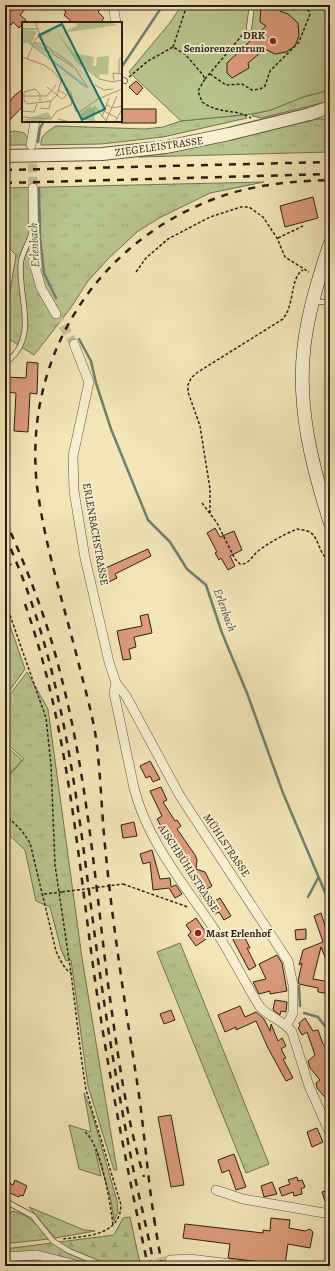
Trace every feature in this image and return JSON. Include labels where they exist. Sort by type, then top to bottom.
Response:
[{"type":"main road","points":[[330,244],[313,300],[304,348],[303,394],[306,430],[311,458],[330,522]]},
{"type":"street","points":[[113,5],[116,22]]},
{"type":"street","name":"ZIEGELEISTRASSE","points":[[5,156],[102,154],[159,148],[202,140],[310,114],[330,107]]},
{"type":"street","name":"ZIEGELEISTRASSE","points":[[310,114],[330,115]]},
{"type":"street","points":[[31,145],[35,122]]},
{"type":"street","points":[[33,188],[32,232],[34,263],[41,288],[56,314]]},
{"type":"street","name":"ERLENBACHSTRASSE","points":[[74,344],[89,382],[73,456],[74,491],[85,558],[109,662],[116,683]]},
{"type":"street","name":"AISCHBÜHLSTRASSE","points":[[116,683],[114,693],[137,802],[159,846],[222,940],[260,1007],[267,1014],[286,1026],[292,1032],[309,1086],[329,1130]]},
{"type":"street","name":"MÜHLSTRASSE","points":[[116,683],[126,696],[180,796],[288,961],[293,985],[293,1013],[286,1026]]},
{"type":"street","points":[[216,1190],[243,1199],[330,1214]]},
{"type":"street","points":[[5,1257],[37,1255],[80,1266]]},
{"type":"street","points":[[170,1260],[190,1260],[247,1266]]},
{"type":"lane","points":[[249,28],[252,5]]},
{"type":"lane","points":[[5,360],[9,360],[17,354],[26,333],[22,290],[22,261],[32,232]]},
{"type":"lane","points":[[313,300],[330,303]]},
{"type":"lane","points":[[5,1201],[33,1216],[53,1241],[69,1252],[105,1266]]},
{"type":"path","points":[[123,80],[148,61],[173,47],[187,5]]},
{"type":"path","points":[[210,74],[226,86],[242,84],[252,90],[260,89],[264,86],[270,71],[293,50],[305,30],[310,14],[307,7],[300,5]]},
{"type":"path","points":[[247,121],[255,119],[237,112],[218,110],[202,102],[198,91],[205,79],[249,28]]},
{"type":"path","points":[[173,47],[190,58],[205,79]]},
{"type":"path","points":[[136,272],[146,258],[168,239],[210,217],[236,208],[249,207],[263,217],[277,238],[285,257],[303,270],[320,276]]},
{"type":"path","points":[[277,238],[303,226]]},
{"type":"path","points":[[210,513],[210,489],[200,426],[190,399],[188,385],[191,378],[198,372],[283,320],[291,307],[296,276],[303,270]]},
{"type":"path","points":[[202,503],[210,513],[235,559],[240,564],[247,562],[257,552],[278,537],[297,529],[310,532],[318,542],[323,557],[330,561]]},
{"type":"path","points":[[5,600],[46,718],[55,865],[86,1090],[120,1205],[119,1218],[112,1226],[100,1233],[53,1241]]},
{"type":"path","points":[[5,814],[22,831],[30,843],[44,894],[56,951],[60,959],[71,973]]},
{"type":"path","points":[[44,894],[123,884],[182,906],[192,906],[197,904]]},
{"type":"path","points":[[85,1132],[89,1135],[95,1148],[104,1175],[110,1202],[112,1226]]},
{"type":"green space","points":[[182,5],[328,5],[328,9],[330,9],[330,90],[303,97],[271,110],[252,114],[181,121],[129,72],[169,24]]},
{"type":"green space","points":[[330,90],[330,101],[261,118],[252,116],[252,114],[271,110],[303,97]]},
{"type":"green space","points":[[244,115],[247,118],[163,137],[101,144],[41,145],[43,136],[56,126],[145,129],[163,127],[181,121]]},
{"type":"green space","points":[[317,119],[330,119],[330,152],[139,157],[197,147]]},
{"type":"green space","points":[[15,131],[24,133],[28,138],[29,145],[5,145],[5,133]]},
{"type":"green space","points":[[264,182],[210,193],[159,218],[137,232],[108,259],[88,281],[70,309],[34,355],[9,339],[9,298],[16,255],[5,244],[5,188]]},
{"type":"green space","points":[[5,611],[25,669],[5,697]]},
{"type":"green space","points":[[27,672],[48,709],[82,958],[117,1170],[114,1170],[88,1086],[71,960],[66,961],[61,949],[50,907],[36,901],[25,850],[5,831],[5,780],[24,759],[5,742],[5,701]]},
{"type":"green space","points":[[5,745],[22,760],[5,779]]},
{"type":"green space","points":[[180,943],[269,1164],[246,1173],[157,952]]},
{"type":"green space","points":[[84,1093],[91,1110],[117,1201],[118,1212],[114,1221],[111,1200],[96,1149],[101,1176],[79,1169],[69,1125],[91,1132]]},
{"type":"green space","points":[[29,1207],[84,1230],[95,1231],[55,1238]]},
{"type":"green space","points":[[12,1211],[29,1218],[49,1239],[12,1243],[5,1240],[5,1223]]},
{"type":"green space","points":[[130,1217],[140,1263],[93,1266],[35,1252],[5,1254],[5,1249],[114,1235],[123,1218]]},
{"type":"green space","points":[[37,1259],[64,1266],[5,1266],[5,1261]]},
{"type":"building","points":[[5,5],[29,5],[20,15],[26,20],[22,22],[19,28],[13,22],[11,25],[9,22],[5,26]]},
{"type":"building","points":[[59,5],[104,5],[98,12],[104,18],[101,22],[72,22],[64,15],[66,12]]},
{"type":"building","name":"DRK Seniorenzentrum","points":[[261,5],[281,5],[280,11],[288,14],[298,23],[299,36],[295,46],[286,52],[275,54],[265,49],[248,63],[249,68],[232,78],[227,73],[227,63],[266,26],[260,22]]},
{"type":"building","points":[[136,81],[143,88],[137,95],[129,87]]},
{"type":"building","points":[[22,90],[22,107],[5,125],[5,113],[9,108],[6,106],[15,95]]},
{"type":"building","points":[[122,109],[156,109],[156,123],[121,123]]},
{"type":"building","points":[[313,197],[318,218],[285,227],[280,206]]},
{"type":"building","points":[[27,362],[38,363],[37,394],[30,393],[28,432],[14,431],[16,393],[5,392],[5,377],[26,378]]},
{"type":"building","points":[[215,528],[220,537],[234,531],[242,550],[230,556],[235,566],[228,570],[221,558],[219,560],[215,553],[217,552],[207,533]]},
{"type":"building","points":[[148,549],[151,556],[115,574],[117,578],[107,583],[101,570]]},
{"type":"building","points":[[148,614],[152,633],[134,637],[136,647],[129,649],[131,659],[123,660],[117,631],[142,626],[140,616]]},
{"type":"building","points":[[150,761],[160,779],[153,782],[150,776],[146,778],[140,766]]},
{"type":"building","points":[[161,787],[167,800],[163,802],[175,821],[177,820],[181,826],[177,829],[195,855],[197,860],[196,869],[205,872],[212,886],[207,889],[214,901],[211,903],[220,898],[231,916],[224,920],[219,912],[215,914],[201,897],[164,836],[166,835],[157,819],[162,816],[150,791]]},
{"type":"building","points":[[134,822],[137,836],[123,838],[121,825]]},
{"type":"building","points":[[152,850],[160,879],[170,878],[171,887],[176,885],[182,894],[175,898],[169,888],[153,890],[150,862],[143,864],[140,854]]},
{"type":"building","points":[[321,913],[327,932],[330,931],[330,969],[321,947],[313,979],[330,982],[330,994],[318,992],[318,988],[299,984],[298,981],[302,963],[299,965],[303,950],[323,942],[314,916]]},
{"type":"building","name":"Mast Erlenhof","points":[[196,918],[209,937],[196,946],[188,935],[191,932],[186,925]]},
{"type":"building","points":[[306,929],[306,939],[296,940],[295,930]]},
{"type":"building","points":[[238,930],[241,935],[243,934],[250,948],[247,948],[256,966],[249,970],[230,934]]},
{"type":"building","points":[[277,955],[282,963],[287,991],[270,994],[270,991],[259,994],[253,982],[266,979],[259,964]]},
{"type":"building","points":[[275,1000],[287,1002],[286,1012],[281,1011],[280,1015],[273,1010]]},
{"type":"building","points":[[240,1006],[245,1017],[256,1012],[264,1019],[270,1031],[271,1024],[278,1041],[282,1038],[286,1046],[281,1049],[286,1058],[283,1059],[293,1078],[286,1081],[268,1048],[256,1021],[236,1030],[236,1027],[225,1032],[218,1015]]},
{"type":"building","points":[[171,1010],[175,1020],[164,1024],[160,1014]]},
{"type":"building","points":[[305,1018],[313,1031],[318,1030],[323,1044],[330,1053],[330,1103],[317,1088],[316,1083],[320,1080],[310,1068],[308,1061],[315,1055],[307,1032],[302,1035],[298,1028],[300,1026],[299,1023]]},
{"type":"building","points":[[171,1115],[184,1185],[171,1187],[158,1117]]},
{"type":"building","points":[[317,1128],[323,1142],[312,1147],[307,1132]]},
{"type":"building","points":[[234,1154],[246,1187],[236,1190],[229,1170],[222,1173],[218,1160]]},
{"type":"building","points":[[297,1177],[298,1181],[302,1180],[305,1187],[301,1189],[302,1194],[294,1196],[293,1192],[282,1196],[279,1188],[290,1184],[288,1180]]},
{"type":"building","points":[[15,1180],[27,1186],[23,1196],[20,1195],[19,1197],[5,1191],[5,1181],[13,1185]]},
{"type":"building","points":[[272,1182],[277,1194],[264,1197],[261,1186]]},
{"type":"building","points":[[330,1189],[330,1208],[327,1207],[322,1192]]},
{"type":"building","points":[[271,1218],[290,1220],[289,1228],[305,1231],[310,1229],[313,1232],[310,1248],[288,1244],[285,1265],[228,1258],[230,1244],[183,1238],[185,1224],[263,1233],[263,1230],[270,1231]]},
{"type":"waterway","name":"Erlenbach","points":[[122,66],[163,5]]},
{"type":"waterway","name":"Erlenbach","points":[[38,142],[40,128],[43,122]]},
{"type":"waterway","name":"Erlenbach","points":[[39,188],[40,238],[44,273],[56,298]]},
{"type":"waterway","name":"Erlenbach","points":[[79,339],[91,361],[96,383],[111,429],[148,520],[170,542],[187,569],[206,585],[222,633],[247,693],[283,793],[330,904]]},
{"type":"waterway","points":[[308,897],[318,878]]},
{"type":"waterway","points":[[299,986],[300,1006]]},
{"type":"waterway","points":[[304,1013],[318,1017],[330,1033]]},
{"type":"tunnel","points":[[32,150],[33,188]]},
{"type":"tunnel","points":[[56,314],[74,344]]},
{"type":"tunnel","points":[[144,1266],[170,1260]]},
{"type":"railway","points":[[5,170],[330,162]]},
{"type":"railway","points":[[5,183],[330,174]]},
{"type":"railway","points":[[155,1224],[139,1095],[113,916],[96,736],[88,700],[50,557],[37,486],[36,439],[42,394],[55,351],[76,312],[102,276],[134,245],[172,219],[228,194],[271,185],[301,181],[330,180]]},
{"type":"railway","points":[[5,520],[22,558],[44,617],[56,656],[70,714],[84,790],[118,1057],[137,1153],[144,1177]]},
{"type":"railway","points":[[5,536],[27,589],[44,642],[58,696],[78,807],[107,1022],[132,1163],[154,1266]]},
{"type":"railway","points":[[5,551],[11,565]]},
{"type":"railway","points":[[25,604],[51,694],[61,740],[76,833],[105,1047],[125,1157],[148,1266]]},
{"type":"railway","points":[[154,1219],[162,1266]]},
{"type":"place","name":"DRK Seniorenzentrum","points":[[273,41]]},
{"type":"place","name":"Mast Erlenhof","points":[[198,933]]}]
